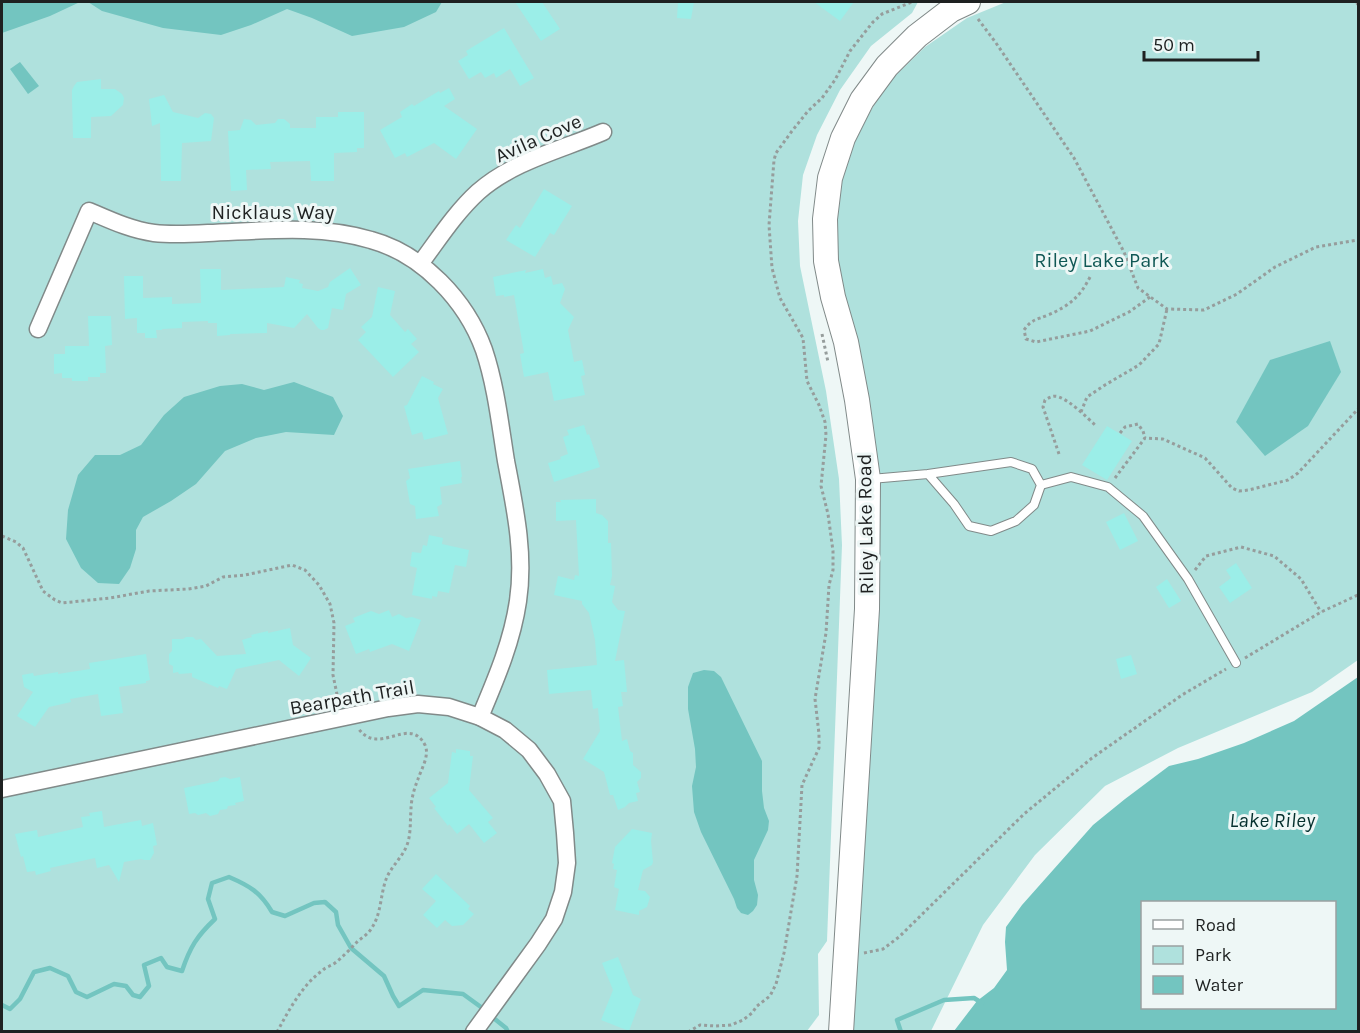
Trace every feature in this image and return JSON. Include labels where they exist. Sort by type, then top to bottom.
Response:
[{"type":"street","name":"Riley Lake Road","points":[[841,1032],[867,609],[868,479],[857,399],[826,261],[825,219],[830,178],[843,138],[862,100],[887,66],[917,36],[951,10],[966,2]]},
{"type":"street","name":"Avila Cove","points":[[420,264],[478,192],[514,168],[603,132]]},
{"type":"street","name":"Nicklaus Way","points":[[38,329],[89,211],[119,224],[152,233],[308,230],[344,234],[372,240],[402,253],[429,271],[452,293],[484,349],[493,380],[518,524],[521,563],[519,600],[499,673],[480,717]]},
{"type":"street","name":"Bearpath Trail","points":[[2,789],[388,708],[418,704],[449,707],[480,717],[505,730],[529,750],[547,774],[562,801],[567,863],[563,892],[554,919],[475,1031]]},
{"type":"lane","points":[[868,479],[928,474],[1011,462],[1032,469],[1041,485],[1034,505],[1016,521],[991,531],[969,526],[954,504],[928,474]]},
{"type":"lane","points":[[1041,485],[1071,477],[1108,487],[1143,516],[1188,579],[1236,663]]},
{"type":"path","points":[[688,1032],[699,1025],[716,1026],[743,1020],[770,996],[776,984],[784,953],[797,876],[802,785],[819,748],[815,699],[826,633],[833,551],[821,486],[826,435],[825,422],[807,381],[803,338],[780,298],[772,268],[769,225],[774,160],[776,153],[792,131],[835,80],[850,51],[873,22],[882,14],[912,2]]},
{"type":"path","points":[[966,2],[1074,158],[1124,252],[1138,288],[1167,309],[1204,310],[1236,294],[1275,267],[1316,247],[1359,240]]},
{"type":"path","points":[[1357,2],[1359,7]]},
{"type":"path","points":[[1090,277],[1084,289],[1071,303],[1030,321],[1024,330],[1026,339],[1036,342],[1090,331],[1130,312],[1150,297]]},
{"type":"path","points":[[1081,412],[1088,398],[1139,365],[1160,344],[1167,309]]},
{"type":"path","points":[[821,332],[829,365]]},
{"type":"path","points":[[1059,454],[1043,407],[1045,400],[1051,396],[1060,397],[1081,412],[1095,426]]},
{"type":"path","points":[[1145,438],[1163,439],[1191,450],[1205,458],[1232,488],[1239,491],[1249,490],[1288,480],[1298,473],[1359,409]]},
{"type":"path","points":[[1120,433],[1125,427],[1138,424],[1145,438]]},
{"type":"path","points":[[1108,487],[1145,438]]},
{"type":"path","points":[[2,536],[23,548],[43,591],[62,603],[150,591],[188,589],[206,586],[224,578],[292,565],[305,570],[330,604],[334,623],[333,675],[339,704],[363,735],[374,740],[412,733],[426,746],[427,754],[413,795],[411,826],[404,853],[387,878],[376,920],[370,931],[335,963],[322,970],[304,989],[277,1032]]},
{"type":"path","points":[[1188,579],[1206,556],[1240,547],[1274,556],[1301,579],[1321,612]]},
{"type":"path","points":[[846,952],[866,953],[883,949],[899,937],[1024,814],[1092,758],[1182,695],[1321,612],[1359,595]]},
{"type":"green space","points":[[2,2],[918,2],[912,13],[871,46],[840,90],[817,135],[803,175],[798,221],[800,266],[826,391],[839,479],[842,545],[827,941],[818,954],[819,1015],[807,1031],[2,1032]]},
{"type":"green space","name":"Riley Lake Park","points":[[1006,2],[1358,2],[1358,660],[1312,692],[1178,748],[1105,786],[1035,855],[983,925],[931,1031],[853,1032],[880,561],[879,503],[867,390],[838,266],[835,217],[842,174],[857,132],[889,82],[925,47],[967,18]]},
{"type":"water","points":[[2,2],[80,2],[50,16],[2,33]]},
{"type":"water","points":[[88,2],[442,2],[436,12],[404,27],[352,36],[287,9],[221,35],[163,28],[102,11]]},
{"type":"water","points":[[20,62],[39,86],[28,94],[10,69]]},
{"type":"water","points":[[1330,341],[1341,372],[1308,426],[1265,456],[1236,422],[1270,360]]},
{"type":"water","points":[[294,382],[333,397],[343,416],[334,435],[286,432],[256,438],[225,451],[196,484],[143,517],[136,530],[136,549],[130,568],[119,584],[98,583],[81,568],[66,539],[68,510],[78,475],[95,455],[120,455],[141,445],[164,415],[184,397],[220,386],[242,384],[264,390]]},
{"type":"water","points":[[704,670],[714,671],[721,677],[762,761],[762,791],[764,808],[769,821],[768,830],[754,860],[757,905],[748,915],[741,913],[737,908],[694,812],[692,786],[696,767],[688,709],[688,687],[693,673]]},
{"type":"water","name":"Lake Riley","points":[[1358,677],[1358,1031],[954,1031],[977,1001],[994,988],[1007,970],[1006,927],[1022,905],[1093,825],[1169,766],[1198,759],[1244,743],[1294,721]]},
{"type":"building","points":[[515,2],[542,2],[560,29],[541,41]]},
{"type":"building","points":[[678,2],[694,2],[691,19],[677,18]]},
{"type":"building","points":[[814,2],[854,2],[840,21]]},
{"type":"building","points":[[504,28],[534,78],[520,86],[510,69],[496,78],[494,73],[485,78],[481,72],[469,79],[458,61],[468,55],[466,51]]},
{"type":"building","points":[[101,79],[101,89],[115,89],[122,94],[123,105],[111,116],[91,117],[91,138],[73,138],[72,90],[77,82]]},
{"type":"building","points":[[449,88],[455,99],[444,106],[477,129],[456,159],[434,143],[407,157],[405,153],[395,158],[380,130],[402,117],[400,112],[412,104],[414,106],[439,91],[440,93]]},
{"type":"building","points":[[164,95],[173,112],[198,118],[205,113],[211,114],[214,118],[211,141],[182,143],[181,181],[161,181],[160,123],[152,126],[149,99]]},
{"type":"building","points":[[338,112],[364,112],[364,148],[357,148],[357,152],[334,153],[334,181],[311,181],[310,161],[270,162],[271,169],[246,170],[247,190],[231,191],[228,131],[240,130],[244,119],[251,120],[256,125],[275,123],[278,119],[284,119],[290,124],[290,128],[316,128],[316,117],[338,117]]},
{"type":"building","points":[[544,189],[572,206],[554,235],[550,233],[535,257],[506,240],[516,225],[520,228]]},
{"type":"building","points":[[350,268],[361,285],[346,294],[343,310],[332,308],[328,328],[324,330],[318,328],[307,314],[294,328],[267,323],[267,333],[217,336],[217,323],[182,322],[182,328],[156,330],[157,338],[145,338],[145,333],[137,333],[137,318],[125,319],[124,276],[143,276],[143,298],[172,297],[172,304],[201,303],[200,269],[221,269],[221,290],[284,287],[286,277],[300,280],[299,283],[303,284],[302,288],[318,291],[328,287],[330,282]]},
{"type":"building","points":[[543,269],[545,278],[551,276],[553,285],[562,283],[565,289],[560,303],[574,317],[568,330],[574,362],[582,360],[585,375],[581,376],[585,395],[554,401],[548,372],[524,377],[520,354],[524,353],[514,295],[496,296],[493,277]]},
{"type":"building","points":[[378,287],[395,291],[390,315],[405,332],[408,329],[417,339],[411,344],[419,352],[393,377],[358,340],[366,332],[361,327],[372,317]]},
{"type":"building","points":[[88,316],[111,316],[112,345],[105,346],[106,373],[100,373],[100,377],[88,377],[88,381],[72,381],[72,378],[62,378],[62,373],[54,374],[54,354],[65,354],[65,346],[89,346]]},
{"type":"building","points":[[422,376],[443,389],[438,398],[448,434],[424,440],[422,432],[412,435],[404,406],[407,405]]},
{"type":"building","points":[[584,425],[600,467],[554,482],[548,463],[568,454],[563,437],[569,435],[567,430]]},
{"type":"building","points":[[1107,426],[1132,441],[1107,480],[1082,465]]},
{"type":"building","points":[[460,461],[462,483],[440,487],[442,504],[437,507],[439,516],[416,519],[415,506],[410,504],[406,481],[410,478],[408,469]]},
{"type":"building","points":[[596,499],[596,513],[608,521],[608,543],[611,543],[610,585],[615,586],[612,602],[618,610],[625,611],[615,661],[624,660],[627,692],[621,692],[623,706],[618,707],[622,741],[627,739],[630,751],[633,753],[633,765],[641,772],[641,778],[637,782],[640,792],[636,793],[638,801],[629,803],[618,810],[613,795],[610,795],[604,772],[583,759],[600,731],[598,708],[593,709],[591,690],[549,694],[547,670],[597,665],[595,640],[589,613],[582,601],[554,595],[558,576],[574,580],[575,575],[579,576],[576,520],[556,521],[556,502]]},
{"type":"building","points":[[1124,513],[1138,541],[1120,550],[1106,522]]},
{"type":"building","points":[[429,535],[443,538],[442,544],[469,550],[466,567],[455,565],[449,593],[438,591],[437,597],[432,596],[432,599],[412,595],[417,568],[410,566],[412,552],[421,553],[423,545],[427,546]]},
{"type":"building","points":[[1236,563],[1252,588],[1230,603],[1219,587],[1231,578],[1226,570]]},
{"type":"building","points":[[1167,579],[1181,601],[1169,608],[1156,587]]},
{"type":"building","points":[[389,610],[392,617],[399,614],[406,618],[421,620],[409,651],[392,644],[370,652],[369,649],[356,654],[345,626],[355,622],[353,618],[371,611],[379,614]]},
{"type":"building","points":[[290,628],[293,645],[311,658],[299,676],[279,660],[236,669],[227,689],[219,686],[218,688],[192,677],[192,673],[173,673],[173,666],[169,664],[172,639],[193,637],[196,640],[201,639],[217,656],[246,654],[242,640],[252,637],[251,635]]},
{"type":"building","points":[[146,654],[150,680],[146,683],[119,687],[123,713],[101,716],[98,694],[70,699],[71,702],[49,707],[35,727],[17,716],[33,692],[24,687],[22,675],[33,673],[34,676],[58,672],[58,674],[90,669],[89,663]]},
{"type":"building","points":[[1131,655],[1137,674],[1121,679],[1116,659]]},
{"type":"building","points":[[456,749],[470,751],[470,756],[473,756],[469,790],[493,818],[488,822],[497,833],[484,843],[469,824],[457,834],[434,808],[436,807],[429,798],[448,783],[452,752],[456,753]]},
{"type":"building","points":[[225,777],[230,779],[240,777],[244,801],[228,806],[227,809],[220,810],[218,814],[210,816],[206,813],[189,814],[184,788],[218,781]]},
{"type":"building","points":[[102,811],[104,827],[141,820],[142,826],[153,823],[157,845],[153,846],[154,853],[150,860],[124,862],[119,882],[109,865],[97,868],[95,858],[50,868],[51,871],[36,875],[35,871],[27,872],[15,834],[37,830],[38,837],[83,827],[81,817]]},
{"type":"building","points":[[632,829],[652,833],[653,862],[643,870],[638,890],[645,891],[650,897],[647,907],[639,911],[639,915],[615,910],[619,889],[614,887],[617,870],[613,869],[614,864],[612,863],[615,847]]},
{"type":"building","points":[[436,874],[470,906],[468,909],[474,914],[463,925],[452,926],[445,920],[437,928],[423,915],[436,901],[422,889]]},
{"type":"building","points":[[618,957],[633,995],[641,999],[629,1031],[601,1020],[613,990],[602,963]]},
{"type":"waterway","points":[[2,1005],[10,1009],[20,999],[34,972],[50,968],[68,976],[76,992],[87,997],[114,984],[126,986],[133,995],[140,997],[149,986],[144,965],[161,958],[167,967],[182,971],[195,942],[215,919],[208,899],[212,883],[229,877],[254,890],[272,912],[285,916],[314,903],[325,902],[336,912],[338,925],[351,948],[384,976],[399,1006],[423,990],[463,994],[485,1010]]},
{"type":"waterway","points":[[901,1032],[897,1020],[944,1000],[974,998],[982,1003]]},
{"type":"waterway","points":[[491,1016],[508,1032]]}]
